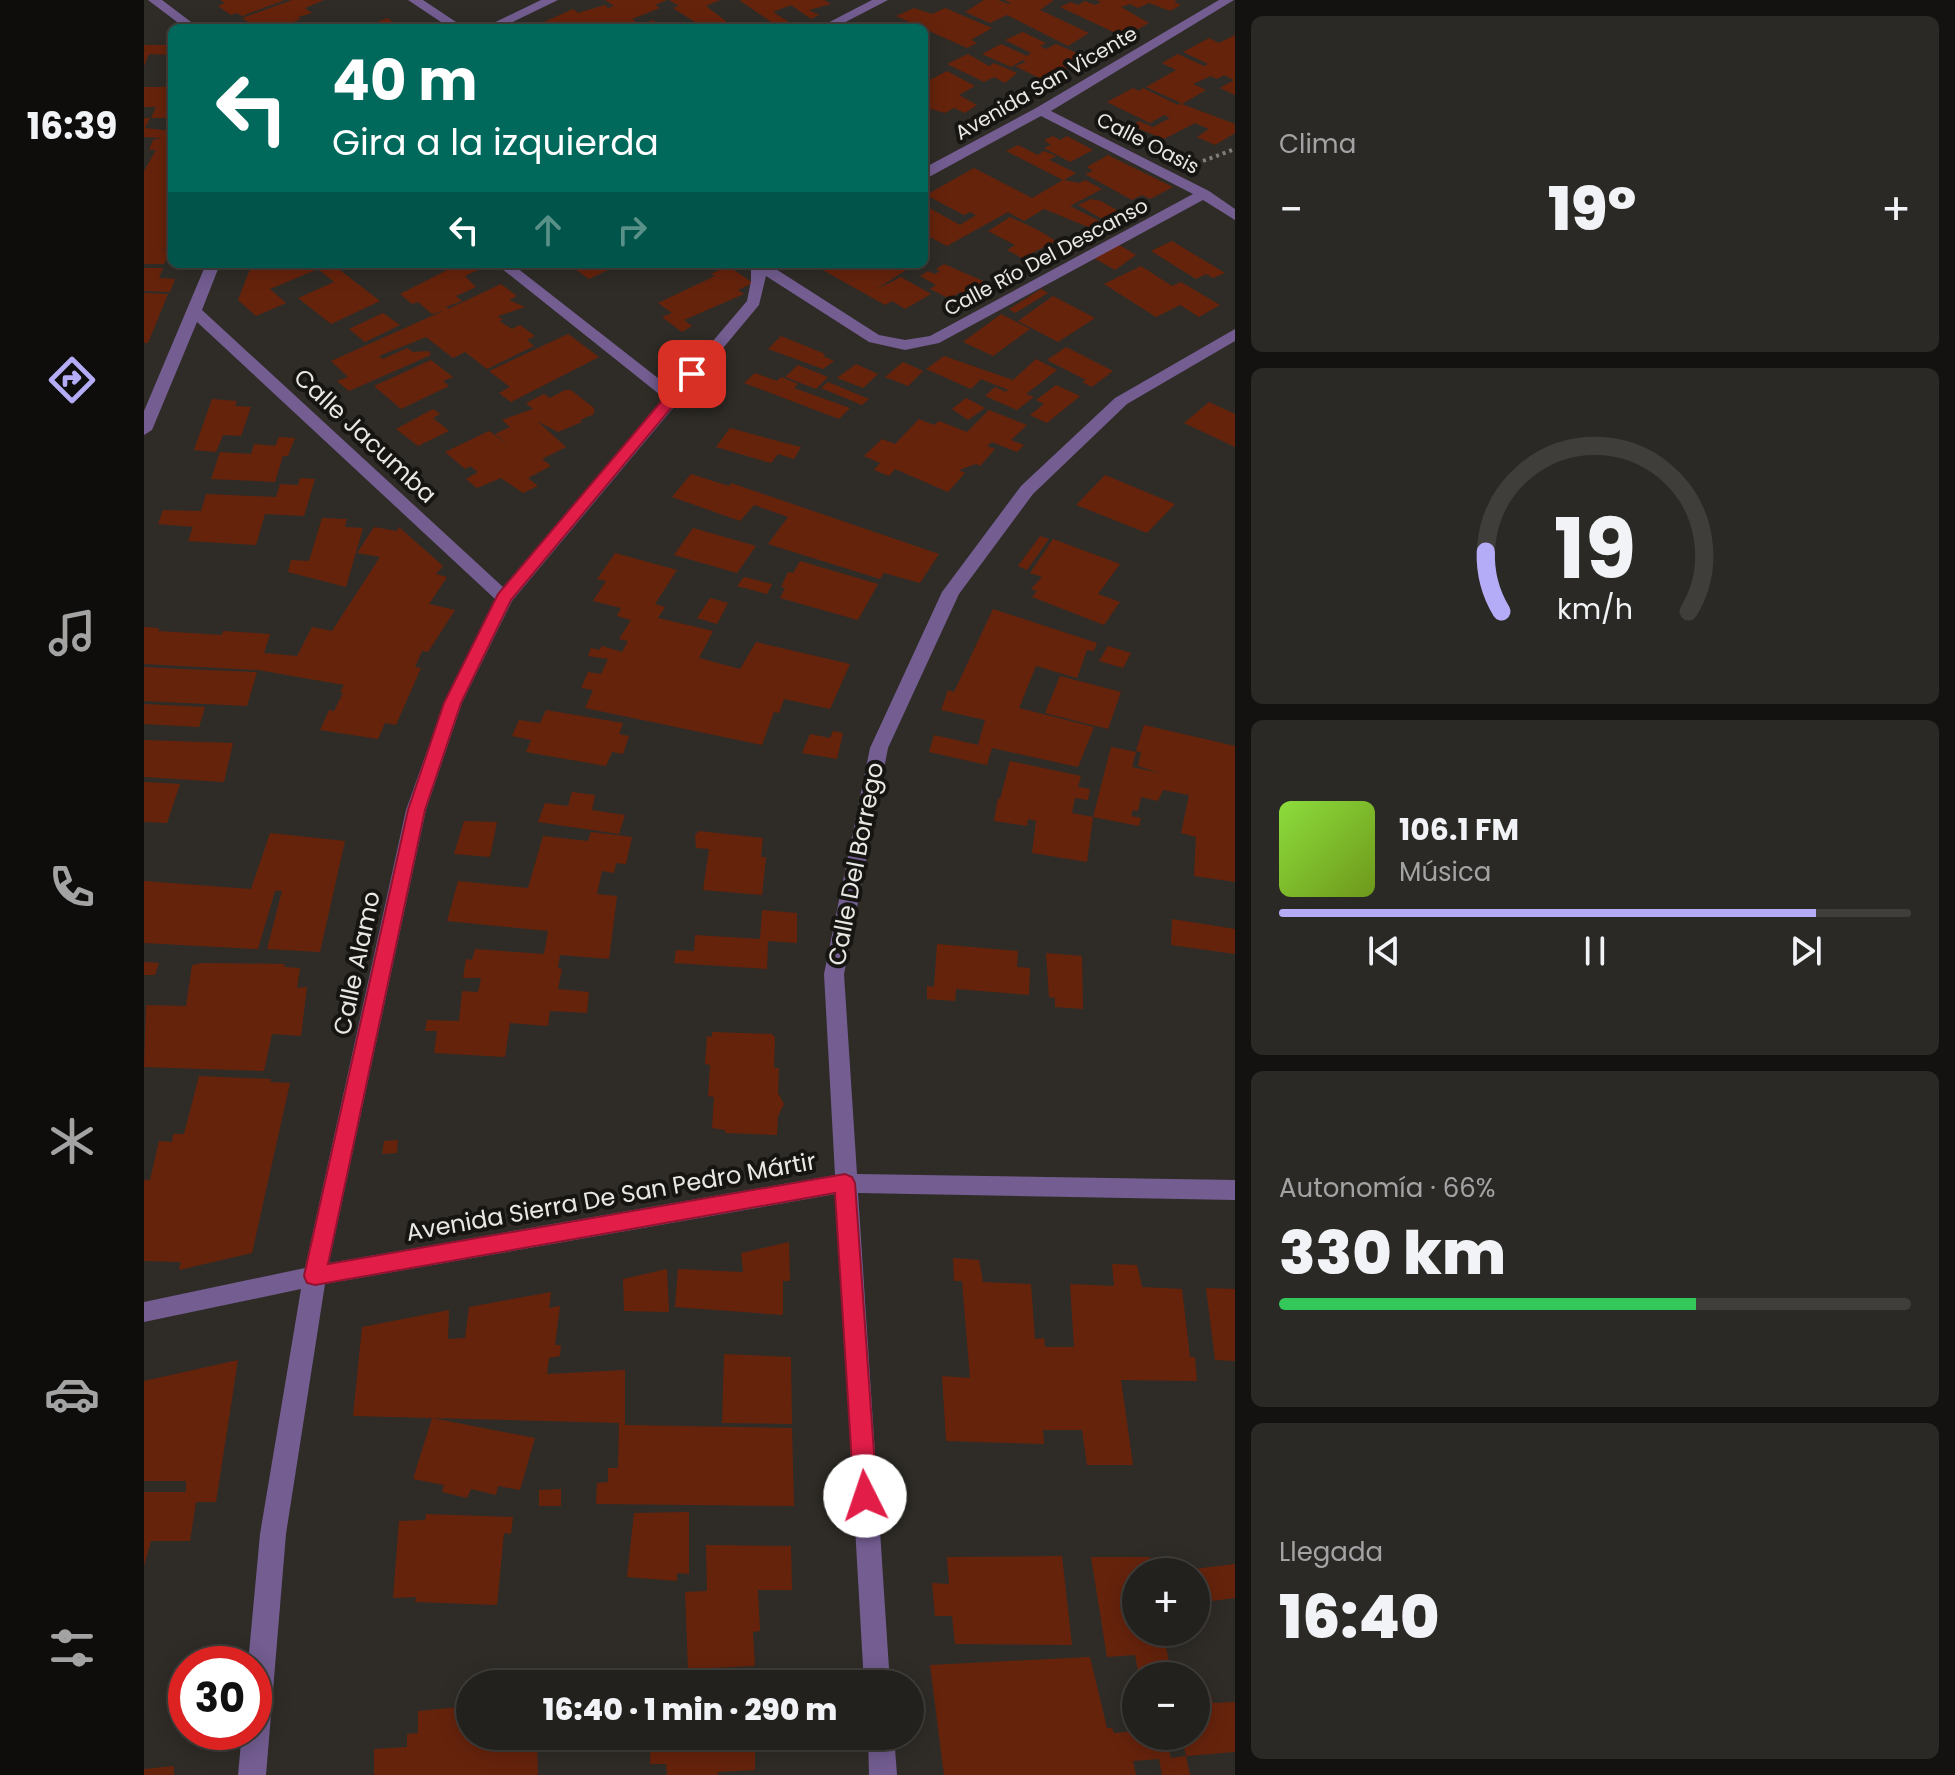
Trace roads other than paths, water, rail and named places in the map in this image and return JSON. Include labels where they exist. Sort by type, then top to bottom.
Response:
[{"type":"street","points":[[154,0],[187,24]]},
{"type":"street","points":[[414,0],[453,24]]},
{"type":"street","points":[[498,24],[552,0]]},
{"type":"street","points":[[832,24],[882,0]]},
{"type":"street","name":"Avenida San Vicente","points":[[928,172],[1041,111],[1228,0]]},
{"type":"street","name":"Calle Oasis","points":[[1041,111],[1204,194],[1235,216]]},
{"type":"street","name":"Calle Río Del Descanso","points":[[764,268],[874,339],[905,345],[934,340],[1204,194]]},
{"type":"street","points":[[144,430],[211,268]]},
{"type":"street","points":[[508,268],[672,397]]},
{"type":"street","name":"Calle Alamo","points":[[252,1775],[273,1534],[315,1276],[416,810],[453,703],[504,598],[754,302],[758,268]]},
{"type":"street","name":"Calle Jacumba","points":[[193,310],[504,598]]},
{"type":"street","name":"Calle Del Borrego","points":[[876,1670],[834,974],[879,748],[951,592],[1027,490],[1121,401],[1235,334]]},
{"type":"street","name":"Avenida Sierra De San Pedro Mártir","points":[[144,1312],[315,1276],[845,1183],[1235,1190]]},
{"type":"street","points":[[882,1750],[883,1775]]}]
